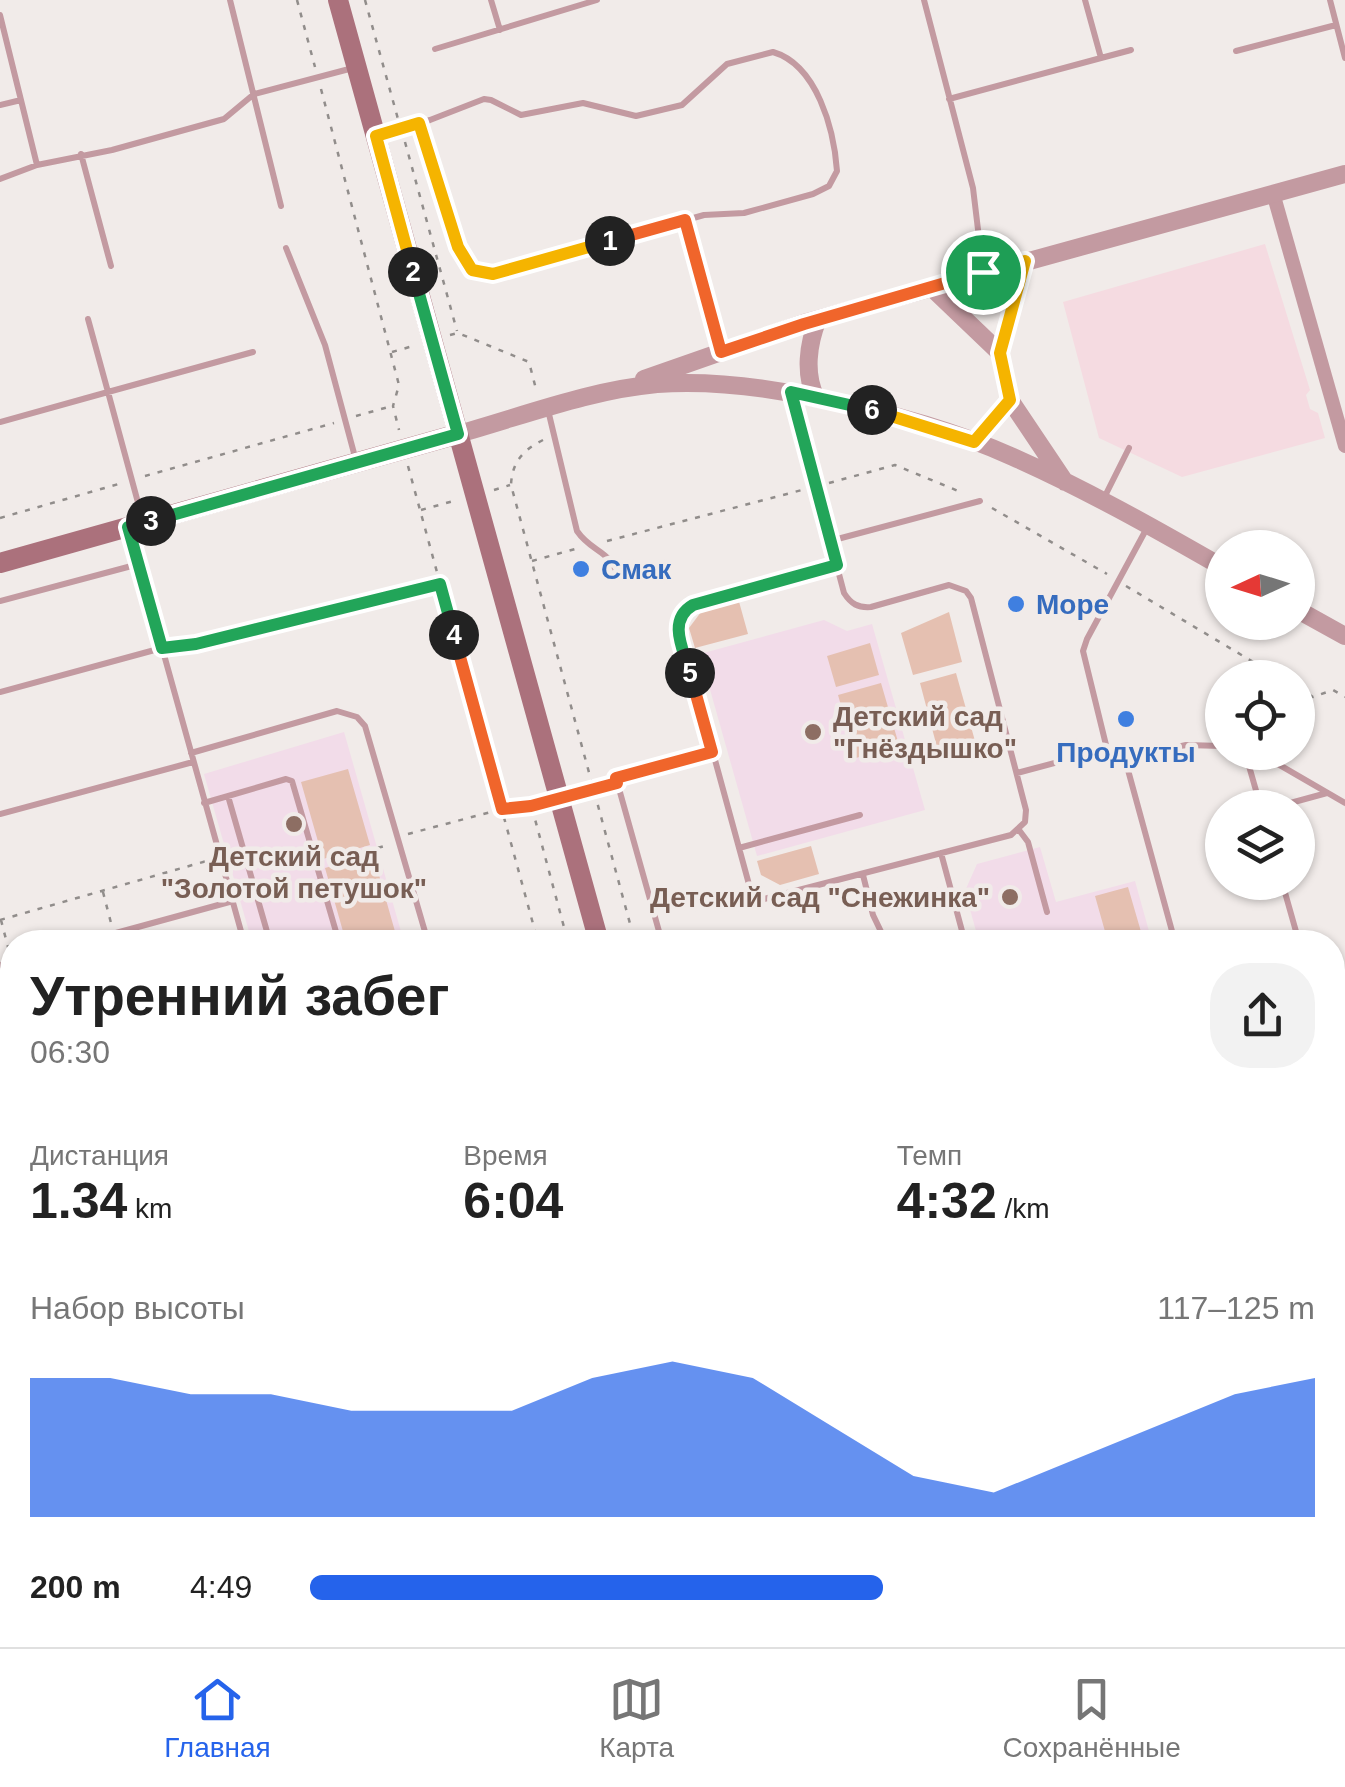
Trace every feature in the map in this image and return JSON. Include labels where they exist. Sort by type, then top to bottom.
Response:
[{"type":"main road","points":[[338,0],[596,930]]},
{"type":"main road","points":[[0,562],[458,434]]},
{"type":"street","points":[[458,434],[616,390],[818,320],[1345,174]]},
{"type":"street","points":[[1273,194],[1345,446]]},
{"type":"street","points":[[1025,261],[1000,353],[1010,400],[1066,482]]},
{"type":"street","points":[[931,287],[1000,353]]},
{"type":"street","points":[[816,398],[808,362],[818,320]]},
{"type":"street","points":[[616,390],[711,382],[791,392],[875,410],[1010,455],[1205,557]]},
{"type":"street","points":[[974,442],[1010,400]]},
{"type":"street","points":[[1315,619],[1345,636]]},
{"type":"lane","points":[[230,0],[282,206]]},
{"type":"lane","points":[[491,0],[500,30]]},
{"type":"lane","points":[[435,49],[597,0]]},
{"type":"lane","points":[[924,0],[973,188],[983,272]]},
{"type":"lane","points":[[1086,0],[1101,58]]},
{"type":"lane","points":[[1330,0],[1345,58]]},
{"type":"lane","points":[[0,15],[4,46],[37,165]]},
{"type":"lane","points":[[1236,52],[1336,25]]},
{"type":"lane","points":[[950,98],[1131,50]]},
{"type":"lane","points":[[376,136],[484,100],[492,100],[520,115],[582,103],[626,115],[647,116],[690,100],[719,70],[740,59],[772,52],[792,61],[809,78],[819,97],[836,162],[835,178],[823,190],[758,210],[704,215],[493,274],[481,274],[464,262],[419,123]]},
{"type":"lane","points":[[0,178],[37,165],[224,120],[254,94],[356,67]]},
{"type":"lane","points":[[0,105],[21,100]]},
{"type":"lane","points":[[81,154],[111,266]]},
{"type":"lane","points":[[685,220],[721,352]]},
{"type":"lane","points":[[286,248],[324,345],[357,464]]},
{"type":"lane","points":[[88,319],[132,480],[139,564],[240,930]]},
{"type":"lane","points":[[0,422],[253,352]]},
{"type":"lane","points":[[791,392],[844,592],[850,602],[862,608],[949,586],[966,591],[971,598],[1026,810],[1020,830]]},
{"type":"lane","points":[[547,409],[577,531],[613,560],[619,578]]},
{"type":"lane","points":[[1102,501],[1129,448]]},
{"type":"lane","points":[[830,541],[980,501]]},
{"type":"lane","points":[[1107,749],[1084,652],[1087,638],[1149,525]]},
{"type":"lane","points":[[0,601],[139,564]]},
{"type":"lane","points":[[837,565],[693,605],[682,611],[677,621],[755,896],[764,900],[1020,830]]},
{"type":"lane","points":[[0,692],[162,648]]},
{"type":"lane","points":[[190,753],[337,711],[357,717],[365,726],[425,930]]},
{"type":"lane","points":[[1017,773],[1107,749],[1125,759],[1186,746],[1205,746]]},
{"type":"lane","points":[[659,930],[616,778],[712,752]]},
{"type":"lane","points":[[1125,759],[1172,930]]},
{"type":"lane","points":[[0,814],[193,762]]},
{"type":"lane","points":[[1288,770],[1345,803]]},
{"type":"lane","points":[[204,802],[286,779],[292,781],[336,930]]},
{"type":"lane","points":[[1315,796],[1327,793]]},
{"type":"lane","points":[[228,796],[267,930]]},
{"type":"lane","points":[[739,848],[860,814]]},
{"type":"lane","points":[[1020,830],[1028,842],[1047,912]]},
{"type":"lane","points":[[941,853],[962,930]]},
{"type":"lane","points":[[863,875],[881,930]]},
{"type":"lane","points":[[1287,900],[1295,930]]},
{"type":"lane","points":[[129,930],[232,902]]},
{"type":"path","points":[[0,518],[393,406],[399,384],[297,0]]},
{"type":"path","points":[[365,0],[458,333]]},
{"type":"path","points":[[391,352],[458,333],[528,362]]},
{"type":"path","points":[[549,438],[527,449],[512,471],[511,485],[632,930]]},
{"type":"path","points":[[532,561],[895,464],[980,501],[1250,660]]},
{"type":"path","points":[[420,510],[535,930]]},
{"type":"path","points":[[162,648],[196,644],[440,584]]},
{"type":"path","points":[[1315,696],[1333,690],[1345,697]]},
{"type":"path","points":[[317,865],[502,809],[531,806],[617,783]]},
{"type":"path","points":[[531,806],[565,930]]},
{"type":"path","points":[[0,920],[220,857]]},
{"type":"path","points":[[102,891],[113,930]]},
{"type":"shaded area","points":[[1265,244],[1310,390],[1306,395],[1310,409],[1318,413],[1325,438],[1182,477],[1099,438],[1063,302]]},
{"type":"shaded area","points":[[738,598],[748,634],[695,648],[689,628],[704,608]]},
{"type":"shaded area","points":[[949,612],[962,662],[913,675],[901,633]]},
{"type":"shaded area","name":"Детский сад \"Гнёздышко\"","points":[[824,620],[847,631],[872,624],[925,810],[757,856],[700,654]]},
{"type":"shaded area","points":[[870,643],[879,675],[836,687],[827,656]]},
{"type":"shaded area","points":[[956,673],[975,741],[938,751],[920,683]]},
{"type":"shaded area","points":[[881,683],[899,745],[856,758],[838,695]]},
{"type":"shaded area","name":"Детский сад \"Золотой петушок\"","points":[[344,732],[401,930],[249,930],[204,774]]},
{"type":"shaded area","points":[[348,769],[370,845],[323,859],[301,782]]},
{"type":"shaded area","points":[[811,846],[819,874],[780,885],[761,875],[757,861]]},
{"type":"shaded area","name":"Детский сад \"Снежинка\"","points":[[1040,847],[1056,902],[1135,881],[1149,930],[976,930],[965,891],[977,864]]},
{"type":"shaded area","points":[[373,854],[395,930],[343,930],[325,868]]},
{"type":"shaded area","points":[[1128,887],[1141,930],[1105,930],[1095,896]]},
{"type":"place","name":"Смак","points":[[581,569]]},
{"type":"place","name":"Море","points":[[1016,604]]},
{"type":"place","name":"Продукты","points":[[1126,719]]},
{"type":"place","name":"Детский сад \"Гнёздышко\"","points":[[813,732]]},
{"type":"place","name":"Детский сад \"Золотой петушок\"","points":[[294,824]]},
{"type":"place","name":"Детский сад \"Снежинка\"","points":[[1010,897]]},
{"type":"route","points":[[419,123],[464,262],[481,274],[493,274],[685,220],[721,352],[983,272],[1025,261],[1000,353],[1010,400],[974,442],[875,410],[791,392],[837,565],[682,611],[677,621],[678,632],[712,752],[616,778],[617,783],[531,806],[502,809],[440,584],[196,644],[162,648],[128,527],[458,434],[376,136],[419,123]]}]
